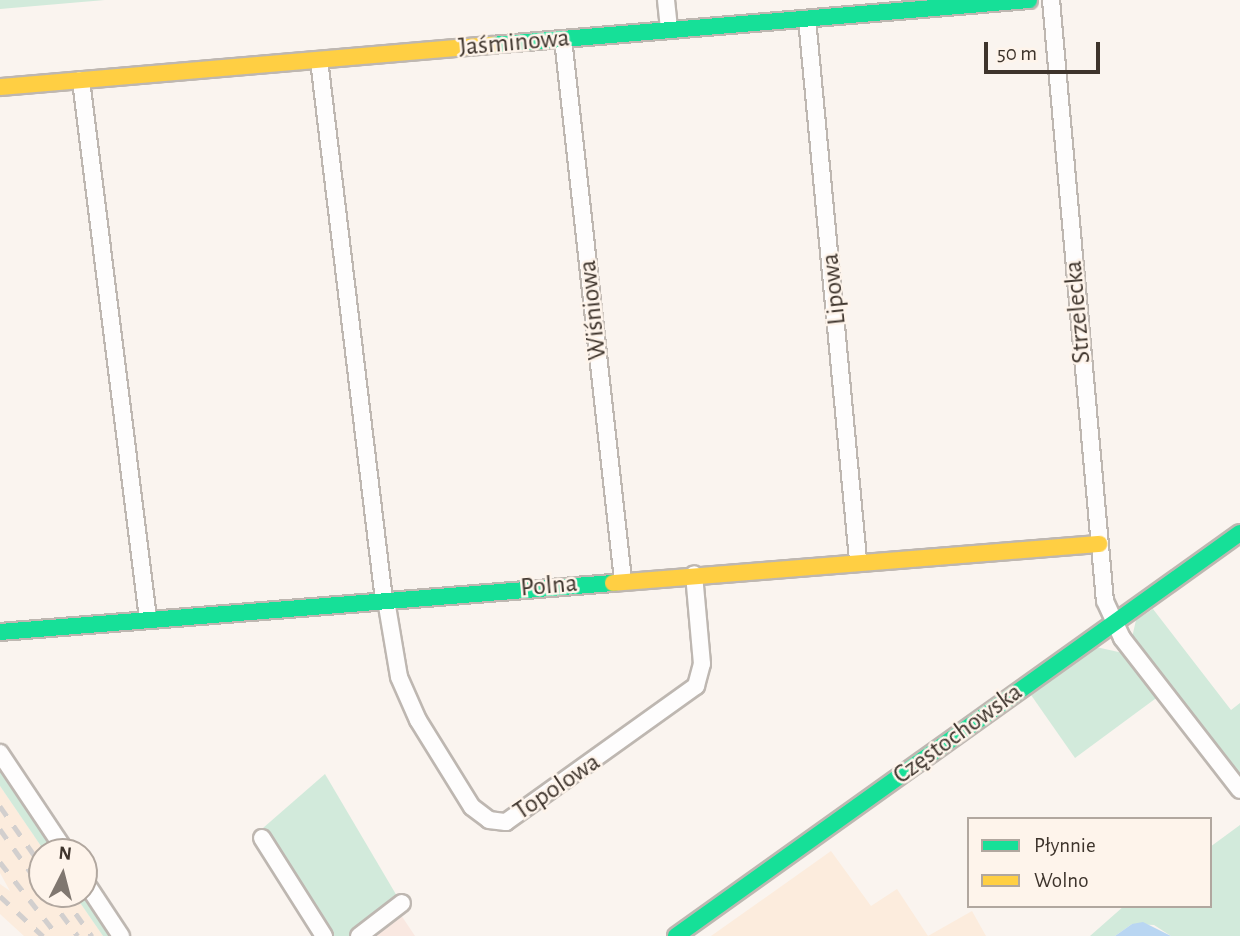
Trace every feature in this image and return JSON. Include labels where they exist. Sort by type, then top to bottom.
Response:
[{"type":"street","points":[[666,0],[669,30]]},
{"type":"street","name":"Jaśminowa","points":[[0,87],[807,19],[861,7],[1028,0]]},
{"type":"street","name":"Strzelecka","points":[[1051,0],[1099,544],[1113,623]]},
{"type":"street","name":"Lipowa","points":[[807,19],[858,560]]},
{"type":"street","name":"Wiśniowa","points":[[562,40],[623,580]]},
{"type":"street","name":"Topolowa","points":[[319,60],[385,600],[399,677],[418,720],[467,802],[489,820],[506,822],[696,686],[702,664],[694,574]]},
{"type":"street","points":[[81,80],[148,619]]},
{"type":"street","name":"Częstochowska","points":[[676,936],[1240,533]]},
{"type":"street","name":"Polna","points":[[0,632],[858,560],[1099,544]]},
{"type":"street","points":[[1113,623],[1240,790]]},
{"type":"street","points":[[0,752],[57,838]]},
{"type":"street","points":[[262,838],[324,936]]},
{"type":"street","points":[[98,901],[121,936]]},
{"type":"street","points":[[359,936],[402,903]]},
{"type":"shaded area","points":[[0,786],[35,838],[28,838],[28,908],[84,908],[103,936],[24,936],[0,914],[0,884],[10,891],[0,873]]},
{"type":"shaded area","points":[[831,851],[871,906],[897,889],[928,936],[711,936]]},
{"type":"shaded area","points":[[972,911],[986,936],[928,936]]},
{"type":"shaded area","points":[[399,912],[415,936],[373,936]]},
{"type":"green space","points":[[0,0],[105,0],[0,9]]},
{"type":"green space","points":[[1153,609],[1231,710],[1240,703],[1240,782],[1131,642],[1136,620]]},
{"type":"green space","points":[[1096,647],[1123,653],[1159,696],[1075,758],[1031,695]]},
{"type":"green space","points":[[0,765],[48,838],[35,838],[0,786]]},
{"type":"green space","points":[[325,774],[404,908],[373,936],[330,936],[263,828]]},
{"type":"green space","points":[[1240,825],[1240,936],[1171,936],[1154,925],[1132,924],[1115,936],[1090,936],[1122,908],[1212,908],[1212,846]]},
{"type":"green space","points":[[84,908],[93,908],[112,936],[103,936]]},
{"type":"water","points":[[1143,922],[1171,936],[1115,936],[1132,924]]},
{"type":"railway","points":[[0,806],[28,846]]},
{"type":"railway","points":[[0,829],[28,868]]},
{"type":"railway","points":[[0,862],[58,936]]},
{"type":"railway","points":[[0,896],[43,936]]},
{"type":"railway","points":[[57,908],[78,936]]},
{"type":"railway","points":[[72,908],[92,936]]},
{"type":"traffic: fast","points":[[491,45],[1029,0]]},
{"type":"traffic: fast","points":[[676,936],[1240,533]]},
{"type":"traffic: fast","points":[[0,632],[613,583]]},
{"type":"traffic: slow","points":[[0,87],[491,45]]},
{"type":"traffic: slow","points":[[613,583],[1099,544]]}]
